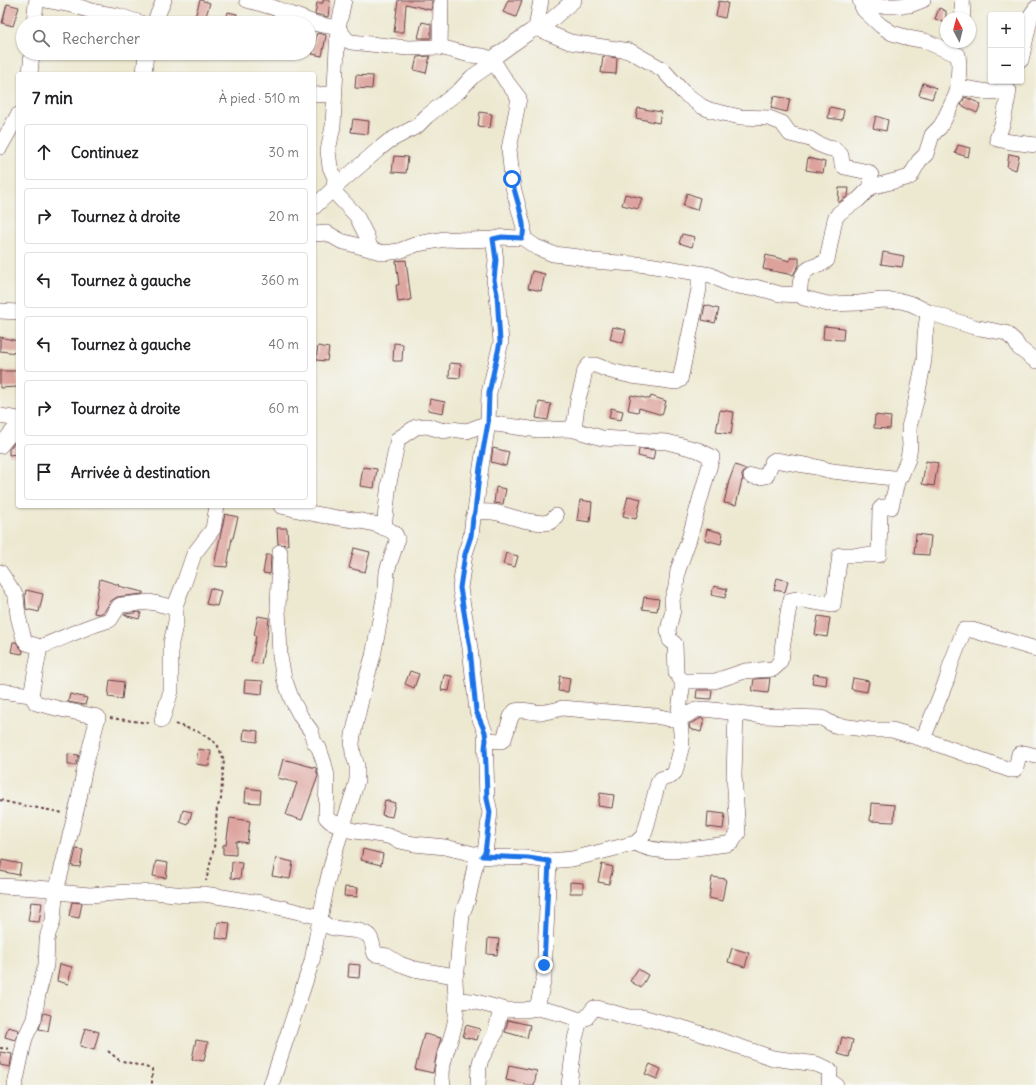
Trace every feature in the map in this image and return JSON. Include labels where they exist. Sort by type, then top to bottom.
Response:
[{"type":"street","points":[[157,16],[164,0]]},
{"type":"street","points":[[247,0],[296,16]]},
{"type":"street","points":[[344,0],[338,28],[332,130],[328,151],[330,167],[335,178],[334,188],[336,194],[339,199],[356,215],[367,237],[370,248]]},
{"type":"street","points":[[440,48],[441,0]]},
{"type":"street","points":[[536,28],[541,0]]},
{"type":"street","points":[[316,205],[390,141],[417,126],[488,66],[492,59],[536,28],[550,22],[574,0]]},
{"type":"street","points":[[800,295],[802,275],[812,267],[823,264],[826,260],[835,219],[839,213],[858,200],[871,187],[910,177],[919,161],[926,154],[932,135],[943,122],[956,95],[958,87],[959,49],[892,33],[880,25],[864,10],[861,3],[896,6],[910,5],[923,0]]},
{"type":"street","points":[[962,0],[963,12]]},
{"type":"street","points":[[35,16],[36,1],[76,6],[95,12],[119,16]]},
{"type":"street","points":[[1024,48],[1031,14],[1036,8]]},
{"type":"street","points":[[316,24],[338,28],[347,40],[351,42],[408,48],[440,48],[492,59],[506,81],[520,98],[509,149],[513,188],[524,228],[522,238]]},
{"type":"street","points":[[536,28],[570,42],[630,51],[662,70],[683,92],[701,106],[710,110],[740,116],[769,118],[782,123],[790,134],[810,139],[818,144],[834,149],[840,155],[842,165],[845,167],[868,172],[871,175],[871,187]]},
{"type":"street","points":[[30,72],[31,60]]},
{"type":"street","points":[[144,72],[145,60]]},
{"type":"street","points":[[958,87],[988,92],[1011,86],[1003,122],[997,139],[1036,145]]},
{"type":"street","points":[[316,95],[334,94]]},
{"type":"street","points":[[0,147],[16,120]]},
{"type":"street","points":[[316,234],[327,233],[341,242],[370,248],[384,253],[399,251],[417,244],[445,238],[470,240],[502,237],[522,238],[536,247],[553,254],[580,257],[592,262],[648,265],[711,275],[726,283],[741,287],[755,287],[780,294],[800,295],[804,298],[828,304],[889,300],[912,304],[928,312],[974,327],[1006,333],[1015,341],[1019,348],[1036,361]]},
{"type":"street","points":[[443,1085],[443,1067],[456,1016],[455,976],[457,970],[462,914],[468,899],[476,861],[485,853],[490,812],[487,799],[485,732],[476,711],[470,648],[460,588],[465,554],[471,536],[475,512],[480,467],[488,423],[489,393],[500,342],[497,294],[494,280],[496,260],[493,239]]},
{"type":"street","points":[[571,429],[577,414],[578,399],[585,370],[589,365],[595,365],[632,376],[676,382],[680,380],[699,289],[699,274]]},
{"type":"street","points":[[0,311],[16,312]]},
{"type":"street","points":[[682,681],[715,681],[745,671],[775,668],[782,660],[783,656],[782,649],[792,599],[833,605],[840,555],[879,555],[880,509],[882,507],[891,507],[898,478],[901,476],[908,459],[910,446],[909,426],[916,402],[924,360],[928,312]]},
{"type":"street","points":[[0,416],[16,419]]},
{"type":"street","points":[[280,552],[278,608],[282,671],[292,700],[301,718],[311,731],[314,742],[319,748],[324,763],[327,776],[326,817],[330,821],[349,830],[381,834],[400,841],[445,847],[482,856],[528,858],[549,861],[572,859],[636,844],[645,832],[658,783],[661,779],[671,776],[675,772],[682,745],[679,702],[682,681],[676,673],[675,644],[670,640],[668,630],[673,610],[672,600],[676,587],[678,570],[689,539],[712,457],[698,450],[667,442],[602,438],[571,429],[538,430],[488,423],[467,431],[449,429],[444,431],[427,426],[413,428],[399,437],[389,483],[384,528]]},
{"type":"street","points":[[0,446],[16,427]]},
{"type":"street","points":[[751,476],[766,476],[772,462],[775,460],[816,466],[832,471],[898,478]]},
{"type":"street","points":[[162,720],[171,691],[172,644],[176,621],[176,603],[194,554],[213,529],[217,508]]},
{"type":"street","points":[[271,1085],[312,961],[335,850],[357,780],[357,766],[352,744],[353,735],[373,656],[384,599],[387,571],[397,541],[397,536],[393,531],[384,528],[371,524],[290,508]]},
{"type":"street","points":[[475,512],[490,511],[512,518],[540,522],[550,522],[556,516]]},
{"type":"street","points":[[0,572],[16,596],[18,616],[24,639],[40,647],[86,627],[110,620],[121,605],[150,602],[176,608]]},
{"type":"street","points":[[923,739],[947,680],[951,664],[964,630],[972,630],[1036,649]]},
{"type":"street","points":[[30,695],[40,647]]},
{"type":"street","points":[[0,691],[30,695],[36,703],[98,717],[56,892],[53,921],[48,934],[46,965],[38,994],[34,1019],[25,1038],[15,1085]]},
{"type":"street","points":[[486,740],[501,741],[504,739],[510,716],[517,710],[550,712],[562,708],[581,708],[680,719],[696,710],[704,709],[777,717],[822,718],[834,725],[871,730],[892,730],[923,739],[1010,770],[1014,770],[1016,768],[1019,754],[1024,753],[1036,756]]},
{"type":"street","points":[[636,844],[652,849],[673,851],[727,844],[732,842],[736,837],[738,834],[734,775],[736,713]]},
{"type":"street","points":[[536,1008],[544,978],[549,861]]},
{"type":"street","points":[[0,886],[36,888],[56,892],[90,895],[135,892],[154,892],[186,896],[204,894],[261,903],[320,917],[321,920],[328,926],[365,933],[372,940],[375,954],[387,956],[400,964],[414,969],[455,976]]},
{"type":"street","points":[[456,1000],[472,1001],[501,1009],[526,1010],[536,1008],[563,1014],[580,1020],[586,1018],[595,1008],[628,1017],[650,1019],[709,1036],[773,1058],[820,1065],[830,1071],[829,1082],[836,1085]]},
{"type":"street","points":[[478,1085],[480,1063],[495,1034],[501,1009]]},
{"type":"street","points":[[569,1085],[575,1039],[580,1020]]},
{"type":"path","points":[[98,717],[146,723],[162,720],[199,732],[216,744],[224,760],[222,799],[217,808],[214,848],[204,894]]},
{"type":"path","points":[[0,800],[12,804],[29,806],[75,816]]},
{"type":"path","points":[[108,1051],[119,1060],[152,1069],[152,1085]]},
{"type":"building","points":[[200,0],[210,3],[206,16],[195,16]]},
{"type":"building","points":[[323,0],[330,0],[328,17],[315,14],[317,3],[323,3]]},
{"type":"building","points":[[398,0],[432,0],[432,6],[431,10],[406,4],[404,32],[394,32]]},
{"type":"building","points":[[508,0],[522,0],[516,17],[503,12]]},
{"type":"building","points":[[719,1],[728,3],[725,18],[716,16]]},
{"type":"building","points":[[7,4],[19,7],[13,26],[2,23]]},
{"type":"building","points":[[939,8],[946,11],[940,12],[940,21],[935,19]]},
{"type":"building","points":[[228,12],[237,14],[237,16],[227,16]]},
{"type":"building","points":[[422,22],[431,24],[431,38],[418,38]]},
{"type":"building","points":[[317,33],[326,35],[322,56],[316,55]]},
{"type":"building","points":[[430,56],[426,73],[414,70],[417,57]]},
{"type":"building","points":[[603,56],[617,58],[616,74],[601,73]]},
{"type":"building","points":[[356,75],[373,76],[372,89],[355,88]]},
{"type":"building","points":[[923,83],[936,88],[932,99],[919,95]]},
{"type":"building","points":[[774,96],[790,99],[787,112],[771,108]]},
{"type":"building","points":[[965,97],[981,104],[977,113],[961,105]]},
{"type":"building","points":[[830,107],[844,110],[842,120],[828,118]]},
{"type":"building","points":[[638,108],[661,112],[659,123],[636,118]]},
{"type":"building","points":[[480,112],[492,114],[490,128],[478,126]]},
{"type":"building","points":[[876,116],[888,120],[886,131],[873,128]]},
{"type":"building","points":[[353,119],[369,121],[368,134],[351,132]]},
{"type":"building","points":[[958,145],[970,148],[968,157],[955,153]]},
{"type":"building","points":[[1009,154],[1019,156],[1016,170],[1007,167]]},
{"type":"building","points":[[394,156],[408,157],[406,173],[392,172]]},
{"type":"building","points":[[808,158],[825,162],[823,173],[806,170]]},
{"type":"building","points":[[839,188],[849,188],[848,196],[838,203]]},
{"type":"building","points":[[687,193],[700,198],[697,210],[683,206]]},
{"type":"building","points":[[625,194],[642,198],[638,209],[622,205]]},
{"type":"building","points":[[682,234],[695,237],[692,247],[679,243]]},
{"type":"building","points":[[883,252],[904,256],[902,267],[881,264]]},
{"type":"building","points":[[766,255],[790,261],[790,258],[799,258],[799,265],[793,275],[763,269]]},
{"type":"building","points":[[406,260],[411,300],[398,302],[396,285],[399,285],[396,261]]},
{"type":"building","points":[[532,271],[545,274],[541,291],[528,288]]},
{"type":"building","points":[[705,305],[719,309],[715,323],[702,320]]},
{"type":"building","points":[[824,326],[844,328],[843,340],[823,339]]},
{"type":"building","points":[[613,327],[626,330],[623,343],[610,339]]},
{"type":"building","points":[[0,337],[16,341],[16,353],[0,351]]},
{"type":"building","points":[[394,343],[403,344],[402,361],[393,361]]},
{"type":"building","points":[[318,346],[329,348],[327,361],[316,360]]},
{"type":"building","points":[[450,363],[461,364],[460,378],[449,377]]},
{"type":"building","points":[[0,371],[16,371],[16,387],[0,388]]},
{"type":"building","points":[[631,395],[650,399],[651,396],[666,401],[662,415],[639,408],[638,412],[628,410]]},
{"type":"building","points":[[430,399],[445,402],[443,413],[428,410]]},
{"type":"building","points":[[539,402],[551,404],[548,420],[536,418]]},
{"type":"building","points":[[611,408],[623,411],[621,420],[609,418]]},
{"type":"building","points":[[720,410],[734,412],[731,434],[716,432]]},
{"type":"building","points":[[875,415],[891,417],[890,429],[874,428]]},
{"type":"building","points":[[16,442],[16,454],[9,455],[9,449]]},
{"type":"building","points":[[493,448],[509,452],[506,466],[491,462]]},
{"type":"building","points":[[639,449],[655,450],[653,460],[638,456]]},
{"type":"building","points":[[926,461],[938,463],[934,486],[922,484]]},
{"type":"building","points":[[735,465],[746,469],[742,475],[743,481],[742,480],[736,505],[724,503],[729,481]]},
{"type":"building","points":[[363,467],[377,469],[374,488],[360,486]]},
{"type":"building","points":[[496,487],[506,489],[503,504],[494,503]]},
{"type":"building","points":[[628,496],[641,499],[636,519],[623,516]]},
{"type":"building","points":[[580,500],[592,502],[590,522],[577,520]]},
{"type":"building","points":[[225,514],[238,517],[232,538],[227,567],[214,566]]},
{"type":"building","points":[[277,528],[287,528],[288,545],[278,544]]},
{"type":"building","points":[[707,529],[723,533],[721,544],[705,540]]},
{"type":"building","points":[[916,534],[931,536],[929,555],[914,554]]},
{"type":"building","points":[[354,548],[370,552],[365,572],[349,568]]},
{"type":"building","points":[[506,553],[518,556],[515,567],[503,564]]},
{"type":"building","points":[[266,555],[271,555],[270,574],[263,573]]},
{"type":"building","points":[[777,578],[788,581],[785,592],[774,590]]},
{"type":"building","points":[[100,579],[119,585],[118,586],[143,592],[143,594],[117,597],[111,601],[104,612],[99,614],[94,613]]},
{"type":"building","points":[[714,586],[727,589],[725,598],[711,595]]},
{"type":"building","points":[[210,588],[221,591],[217,606],[206,604]]},
{"type":"building","points":[[26,590],[43,594],[39,612],[26,609]]},
{"type":"building","points":[[644,597],[659,599],[657,611],[642,609]]},
{"type":"building","points":[[141,612],[139,619],[124,615],[125,614]]},
{"type":"building","points":[[258,616],[269,618],[267,638],[261,664],[251,662]]},
{"type":"building","points":[[818,616],[830,618],[827,637],[815,635]]},
{"type":"building","points":[[13,642],[16,642],[23,651],[22,654],[11,652]]},
{"type":"building","points":[[410,671],[419,674],[414,688],[405,684]]},
{"type":"building","points":[[814,674],[827,676],[826,685],[812,683]]},
{"type":"building","points":[[444,675],[452,676],[449,691],[441,690]]},
{"type":"building","points":[[560,676],[570,678],[568,692],[558,691]]},
{"type":"building","points":[[770,678],[768,693],[752,691],[754,679]]},
{"type":"building","points":[[853,678],[869,681],[867,692],[851,689]]},
{"type":"building","points":[[110,680],[124,682],[122,699],[108,697]]},
{"type":"building","points":[[245,680],[263,681],[262,694],[244,692]]},
{"type":"building","points":[[697,690],[712,690],[711,699],[696,698]]},
{"type":"building","points":[[70,694],[87,698],[85,705],[68,702]]},
{"type":"building","points":[[702,718],[704,719],[701,732],[690,729],[689,724]]},
{"type":"building","points":[[244,729],[258,731],[257,742],[243,740]]},
{"type":"building","points":[[198,749],[211,751],[209,766],[196,764]]},
{"type":"building","points":[[68,754],[79,755],[76,765],[68,765]]},
{"type":"building","points":[[283,759],[316,768],[318,776],[302,820],[286,815],[297,783],[278,778]]},
{"type":"building","points":[[246,788],[261,790],[260,803],[245,802]]},
{"type":"building","points":[[600,793],[614,795],[612,808],[598,806]]},
{"type":"building","points":[[385,800],[395,803],[392,817],[382,815]]},
{"type":"building","points":[[871,803],[895,805],[894,822],[870,821]]},
{"type":"building","points":[[183,810],[192,812],[188,825],[180,822]]},
{"type":"building","points":[[708,812],[725,814],[723,829],[707,827]]},
{"type":"building","points":[[230,818],[250,821],[247,843],[236,841],[236,855],[223,854],[223,845],[226,845]]},
{"type":"building","points":[[76,849],[83,850],[80,867],[72,866]]},
{"type":"building","points":[[363,849],[383,854],[381,865],[361,860]]},
{"type":"building","points":[[276,858],[293,862],[290,879],[272,876]]},
{"type":"building","points":[[2,860],[21,864],[19,875],[0,871]]},
{"type":"building","points":[[156,861],[168,863],[166,878],[153,876]]},
{"type":"building","points":[[232,862],[242,863],[240,879],[231,878]]},
{"type":"building","points":[[602,864],[613,867],[609,884],[598,882]]},
{"type":"building","points":[[712,877],[726,879],[722,901],[709,898]]},
{"type":"building","points":[[570,882],[583,883],[583,893],[570,893]]},
{"type":"building","points":[[345,887],[358,888],[357,897],[344,896]]},
{"type":"building","points":[[31,902],[42,903],[39,922],[28,921]]},
{"type":"building","points":[[72,902],[82,903],[79,918],[69,916]]},
{"type":"building","points":[[218,922],[230,923],[228,940],[216,938]]},
{"type":"building","points":[[488,938],[499,939],[497,955],[487,954]]},
{"type":"building","points":[[732,948],[749,953],[745,967],[728,962]]},
{"type":"building","points":[[60,964],[72,967],[68,984],[57,981]]},
{"type":"building","points":[[349,964],[360,965],[359,978],[348,977]]},
{"type":"building","points":[[638,969],[648,975],[641,988],[630,981]]},
{"type":"building","points":[[44,1013],[51,1015],[48,1031],[39,1029]]},
{"type":"building","points":[[508,1020],[530,1025],[527,1038],[505,1032]]},
{"type":"building","points":[[466,1025],[480,1029],[477,1040],[463,1037]]},
{"type":"building","points":[[8,1027],[19,1030],[15,1040],[5,1037]]},
{"type":"building","points":[[85,1028],[99,1032],[94,1050],[80,1046]]},
{"type":"building","points":[[424,1034],[441,1038],[433,1073],[415,1069]]},
{"type":"building","points":[[842,1037],[853,1040],[849,1057],[838,1054]]},
{"type":"building","points":[[196,1040],[208,1042],[204,1061],[192,1059]]},
{"type":"building","points":[[0,1052],[12,1054],[10,1067],[0,1065]]},
{"type":"building","points":[[650,1064],[661,1069],[657,1079],[645,1074]]},
{"type":"building","points":[[509,1065],[537,1071],[534,1085],[525,1085],[506,1080]]},
{"type":"route","points":[[512,179],[525,232],[522,238],[502,237],[493,239],[493,249],[496,260],[494,280],[497,294],[500,342],[489,393],[488,423],[480,467],[480,479],[471,536],[465,554],[460,588],[470,648],[476,711],[485,732],[486,740],[485,758],[487,802],[490,812],[485,853],[482,856],[528,858],[549,861],[544,965]]}]
